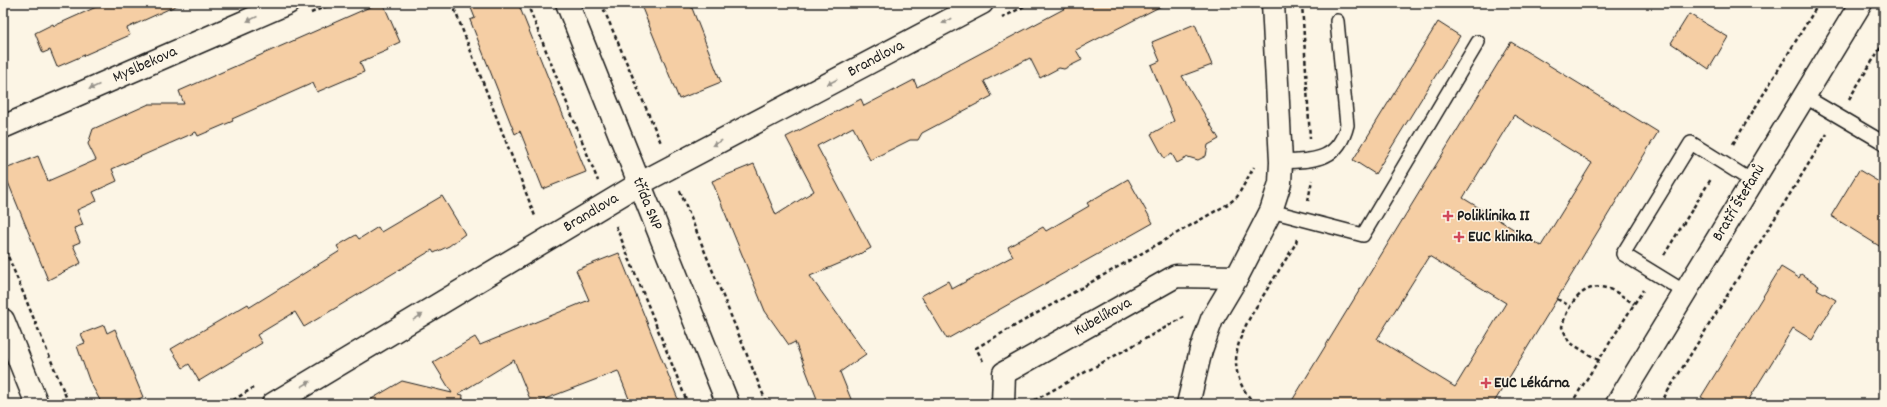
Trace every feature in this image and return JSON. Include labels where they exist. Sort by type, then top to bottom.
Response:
[{"type":"street","name":"Myslbekova","points":[[3,127],[288,3]]},
{"type":"street","name":"třída SNP","points":[[567,3],[728,404]]},
{"type":"street","name":"Brandlova","points":[[273,404],[639,184],[982,3]]},
{"type":"street","points":[[1188,404],[1201,350],[1212,319],[1271,211],[1280,183],[1281,162],[1274,3]]},
{"type":"street","name":"Bratří Štefanů","points":[[1617,404],[1861,3]]},
{"type":"street","name":"Kubelíkova","points":[[1003,404],[1004,373],[1176,276],[1236,277]]},
{"type":"street","points":[[3,320],[37,404]]},
{"type":"lane","points":[[1281,162],[1320,159],[1328,155],[1345,135],[1347,125],[1337,21]]},
{"type":"lane","points":[[1271,211],[1363,235],[1478,42]]},
{"type":"lane","points":[[1804,96],[1884,143]]},
{"type":"lane","points":[[1685,292],[1623,254],[1690,143],[1752,181]]},
{"type":"path","points":[[452,3],[535,216]]},
{"type":"path","points":[[601,3],[660,144]]},
{"type":"path","points":[[1738,136],[1819,3]]},
{"type":"path","points":[[1660,404],[1884,42]]},
{"type":"path","points":[[984,365],[976,348],[1228,204],[1237,197],[1255,165]]},
{"type":"path","points":[[678,186],[767,404]]},
{"type":"path","points":[[3,244],[69,404]]},
{"type":"path","points":[[1598,360],[1569,342],[1562,327],[1565,313],[1574,299],[1583,292],[1598,287],[1610,289],[1634,304]]},
{"type":"path","points":[[1557,298],[1570,306]]},
{"type":"path","points":[[1027,404],[1192,313]]},
{"type":"building","points":[[105,3],[182,3],[127,28],[130,35],[57,67],[50,50],[43,53],[35,33]]},
{"type":"building","points":[[379,3],[383,3],[400,42],[387,48],[388,50],[360,62],[364,72],[317,92],[313,83],[232,119],[233,121],[198,136],[196,132],[112,169],[117,181],[93,192],[97,201],[77,210],[83,225],[74,228],[80,242],[73,245],[81,263],[48,280],[3,170],[38,156],[48,181],[96,160],[88,144],[93,129],[149,104],[184,104],[179,91]]},
{"type":"building","points":[[469,3],[518,3],[586,172],[543,189],[520,131],[515,134],[470,20],[475,18]]},
{"type":"building","points":[[640,3],[690,3],[721,82],[679,99]]},
{"type":"building","points":[[1075,3],[1167,3],[1076,50],[1082,60],[1064,69],[1059,68],[1040,78],[1030,58],[984,81],[992,96],[922,133],[918,140],[910,140],[870,160],[853,127],[817,146],[871,248],[850,259],[810,276],[866,354],[840,372],[853,404],[819,404],[795,342],[789,345],[765,311],[712,181],[754,164],[776,215],[814,191],[786,137],[861,99],[864,106],[914,80],[917,87]]},
{"type":"building","points":[[1689,14],[1728,37],[1709,69],[1671,43]]},
{"type":"building","points":[[1438,22],[1460,36],[1375,174],[1353,160]]},
{"type":"building","points":[[1195,24],[1212,65],[1182,76],[1219,139],[1208,145],[1206,156],[1198,160],[1188,157],[1177,163],[1172,154],[1164,158],[1151,134],[1174,121],[1151,65],[1160,61],[1152,42]]},
{"type":"building","name":"Poliklinika II","points":[[1511,42],[1658,132],[1493,404],[1290,404]],"holes":[[[1514,115],[1592,163],[1541,246],[1463,198]],[[1429,256],[1506,303],[1455,387],[1377,339]]]},
{"type":"building","points":[[1859,170],[1884,185],[1884,249],[1831,216]]},
{"type":"building","points":[[1128,179],[1153,223],[947,339],[921,296],[948,281],[952,289],[1013,256],[1008,247],[1043,227],[1046,231],[1089,206],[1087,203]]},
{"type":"building","points":[[442,196],[465,234],[449,246],[434,253],[432,250],[304,327],[295,312],[257,335],[262,343],[199,381],[189,364],[183,368],[171,349],[248,304],[250,307],[340,251],[337,246],[356,235],[359,239],[378,227],[381,232]]},
{"type":"building","points":[[619,253],[680,404],[631,404],[618,371],[532,404],[514,360],[458,394],[463,395],[462,404],[363,404],[402,381],[452,393],[433,362],[475,337],[480,345],[589,300],[576,270]]},
{"type":"building","points":[[1781,267],[1799,278],[1801,274],[1819,286],[1817,289],[1836,300],[1812,340],[1793,328],[1746,404],[1712,404],[1701,397]]},
{"type":"building","points":[[104,325],[107,333],[115,329],[143,397],[127,404],[102,404],[89,380],[77,346],[85,343],[81,334]]},
{"type":"place","name":"Poliklinika II","points":[[1448,216]]},
{"type":"place","name":"EUC klinika","points":[[1459,237]]},
{"type":"place","name":"EUC Lékárna","points":[[1486,383]]}]
